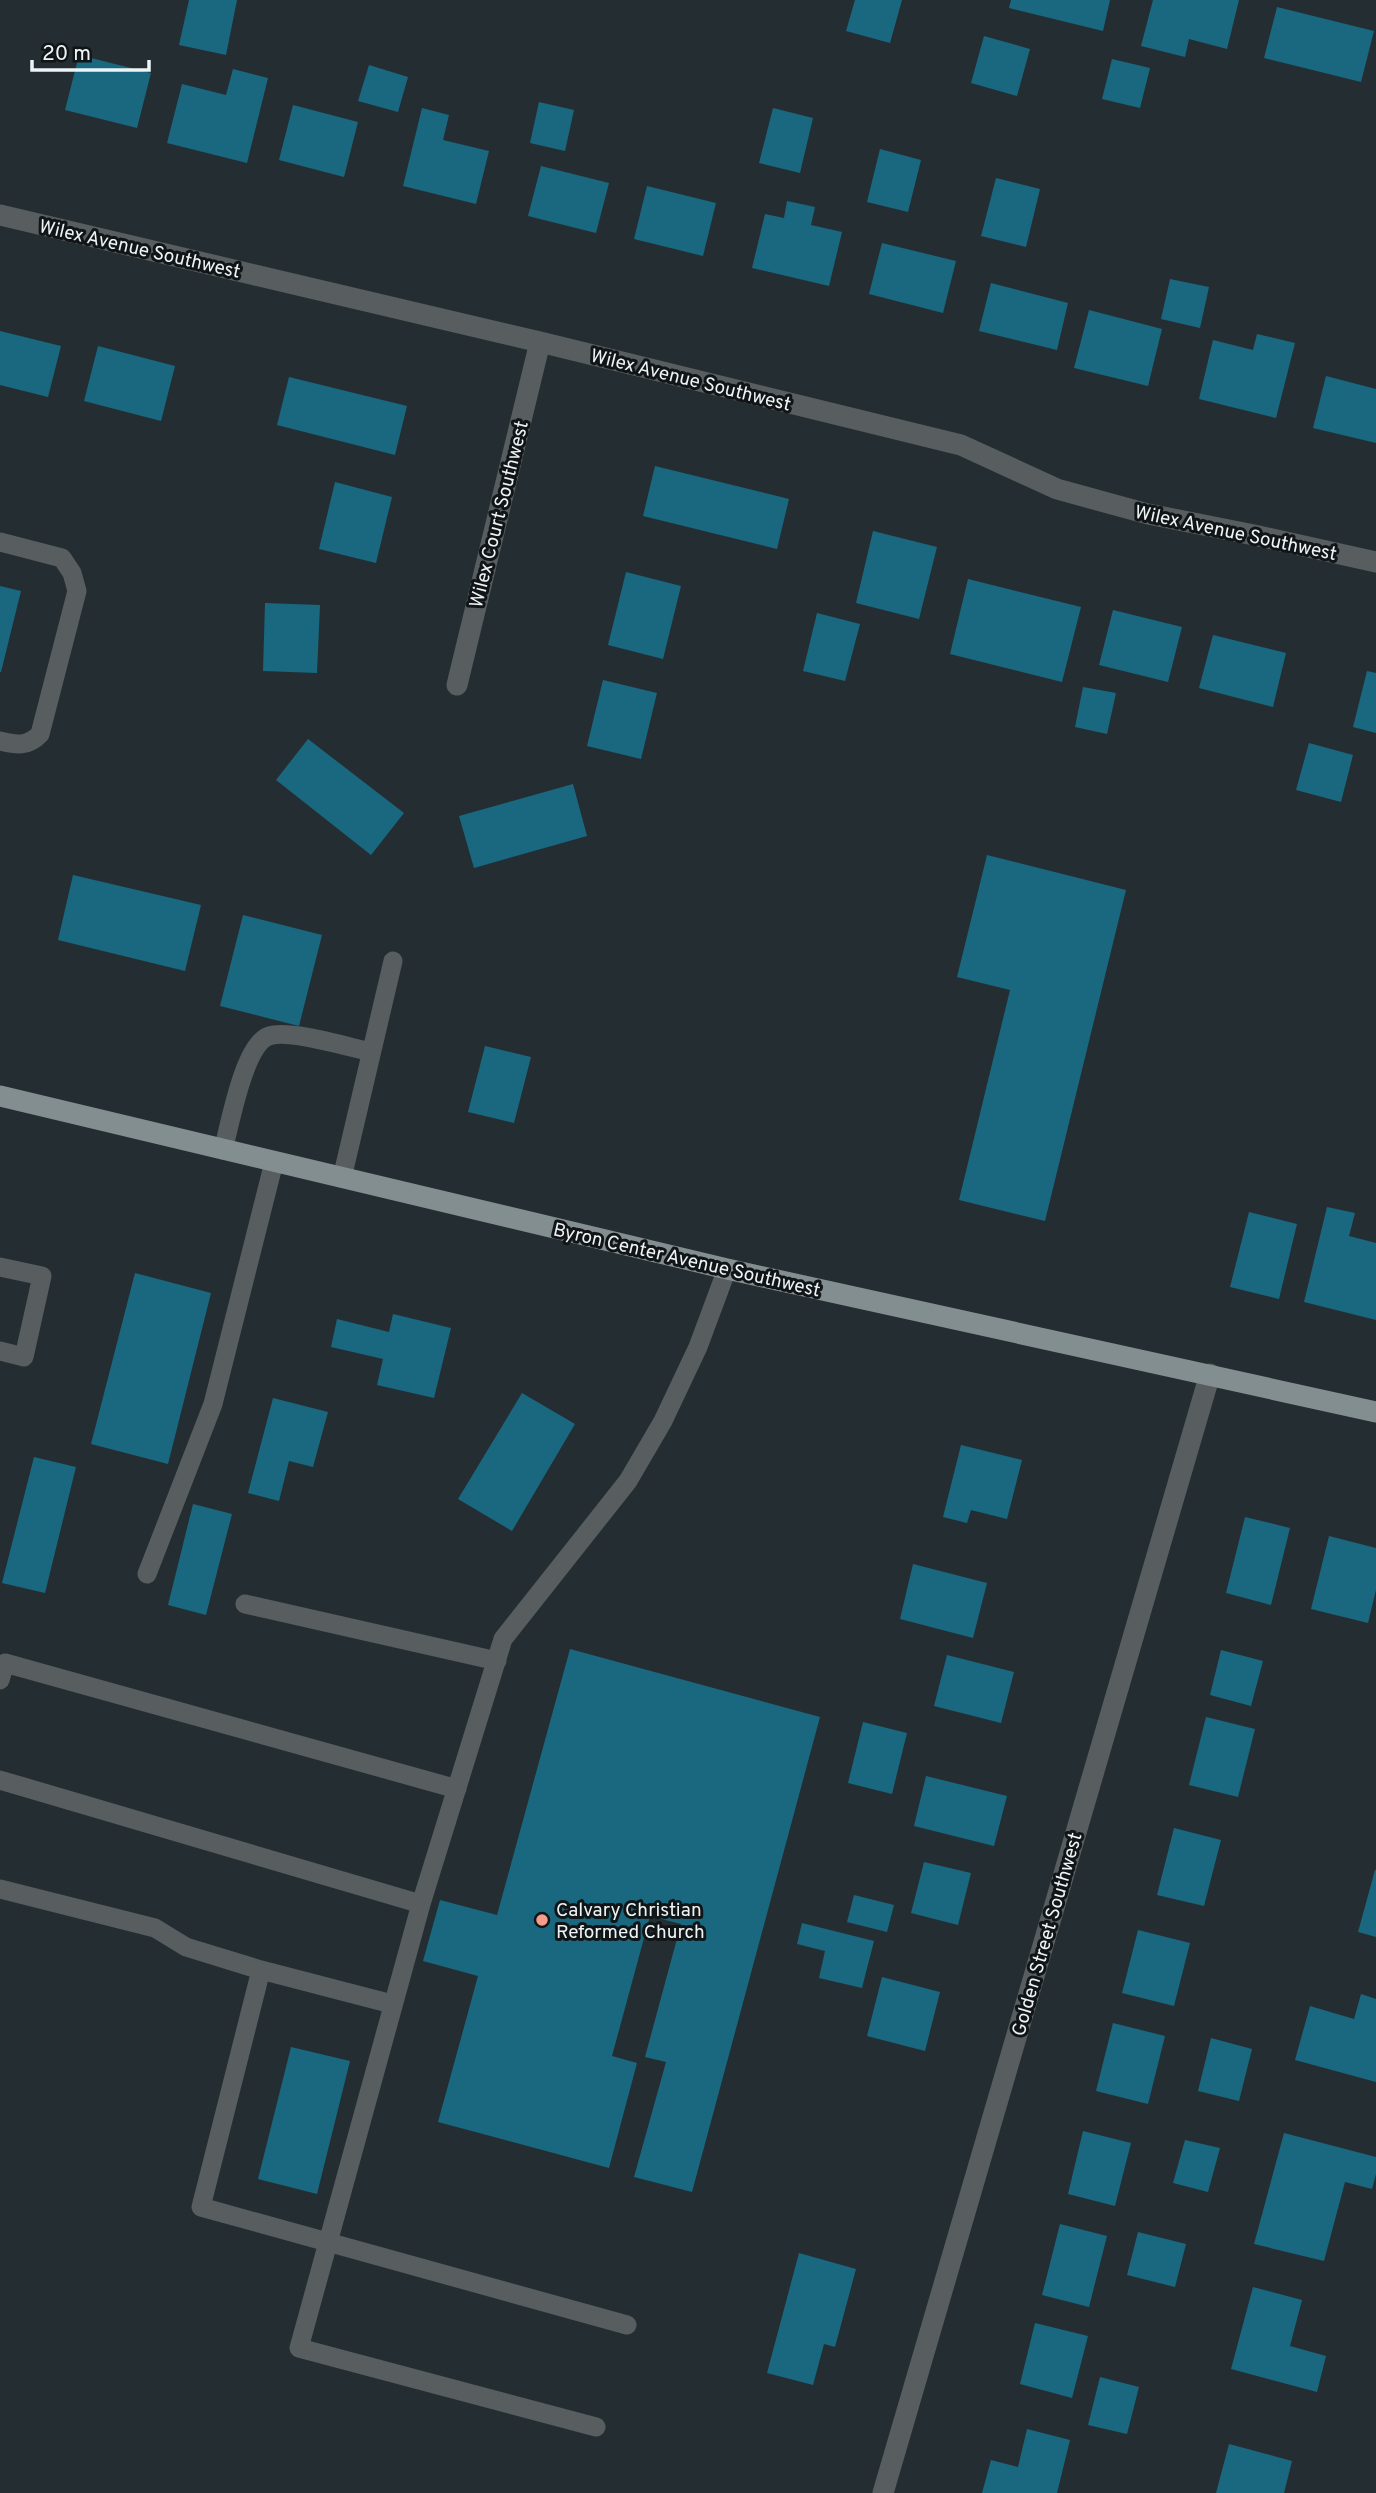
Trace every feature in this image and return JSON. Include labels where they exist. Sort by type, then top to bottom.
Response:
[{"type":"main road","name":"Byron Center Avenue Southwest","points":[[0,1096],[727,1269],[1376,1412]]},
{"type":"street","name":"Wilex Avenue Southwest","points":[[0,215],[540,342],[961,445],[1057,489],[1148,514],[1376,562]]},
{"type":"street","name":"Wilex Court Southwest","points":[[457,685],[540,342]]},
{"type":"street","name":"Golden Street Southwest","points":[[883,2493],[1210,1374]]},
{"type":"lane","points":[[0,542],[62,558],[72,573],[77,591],[40,734],[32,742],[17,745],[0,741]]},
{"type":"lane","points":[[342,1178],[393,961]]},
{"type":"lane","points":[[223,1150],[244,1073],[257,1042],[270,1035],[298,1036],[371,1052]]},
{"type":"lane","points":[[147,1574],[213,1404],[274,1162]]},
{"type":"lane","points":[[0,1267],[43,1276],[24,1357],[0,1351]]},
{"type":"lane","points":[[596,2427],[299,2348],[330,2242],[392,2004],[503,1640],[628,1481],[663,1421],[698,1347],[727,1269]]},
{"type":"lane","points":[[245,1604],[497,1661]]},
{"type":"lane","points":[[0,1680],[5,1663],[457,1789]]},
{"type":"lane","points":[[0,1780],[421,1904]]},
{"type":"lane","points":[[0,1889],[155,1928],[186,1947],[261,1970],[392,2004]]},
{"type":"lane","points":[[261,1970],[201,2207],[627,2325]]},
{"type":"building","points":[[189,0],[237,0],[226,55],[179,45]]},
{"type":"building","points":[[855,0],[902,0],[890,43],[846,31]]},
{"type":"building","points":[[1011,0],[1110,0],[1103,31],[1009,8]]},
{"type":"building","points":[[1153,0],[1239,0],[1227,49],[1189,39],[1185,57],[1141,46]]},
{"type":"building","points":[[1277,7],[1374,31],[1361,82],[1264,58]]},
{"type":"building","points":[[984,36],[1030,49],[1017,96],[971,83]]},
{"type":"building","points":[[79,55],[151,73],[137,128],[65,110]]},
{"type":"building","points":[[1112,59],[1150,68],[1140,108],[1102,99]]},
{"type":"building","points":[[369,65],[408,77],[398,112],[358,101]]},
{"type":"building","points":[[233,69],[268,78],[247,163],[167,143],[182,84],[226,95]]},
{"type":"building","points":[[539,102],[574,110],[565,151],[530,143]]},
{"type":"building","points":[[293,105],[358,122],[344,177],[279,160]]},
{"type":"building","points":[[422,108],[449,115],[443,140],[489,151],[476,204],[403,186]]},
{"type":"building","points":[[773,108],[813,118],[800,173],[759,163]]},
{"type":"building","points":[[880,149],[921,160],[908,212],[867,202]]},
{"type":"building","points":[[541,166],[609,183],[596,233],[528,216]]},
{"type":"building","points":[[996,178],[1040,189],[1026,247],[981,236]]},
{"type":"building","points":[[647,186],[716,203],[703,256],[634,239]]},
{"type":"building","points":[[787,201],[815,207],[811,225],[842,232],[829,286],[752,268],[765,214],[784,218]]},
{"type":"building","points":[[882,243],[956,261],[943,313],[869,294]]},
{"type":"building","points":[[1170,279],[1209,287],[1200,328],[1161,319]]},
{"type":"building","points":[[991,283],[1068,303],[1057,350],[979,331]]},
{"type":"building","points":[[1089,310],[1162,329],[1148,386],[1074,368]]},
{"type":"building","points":[[0,331],[61,346],[48,397],[0,385]]},
{"type":"building","points":[[1257,334],[1295,343],[1276,418],[1199,399],[1213,340],[1253,350]]},
{"type":"building","points":[[98,346],[175,366],[161,421],[84,401]]},
{"type":"building","points":[[1326,376],[1376,389],[1376,443],[1313,428]]},
{"type":"building","points":[[289,377],[407,406],[395,455],[277,425]]},
{"type":"building","points":[[655,466],[789,499],[777,549],[643,516]]},
{"type":"building","points":[[335,482],[392,497],[376,563],[319,549]]},
{"type":"building","points":[[873,531],[937,547],[919,619],[856,603]]},
{"type":"building","points":[[626,572],[681,586],[663,659],[608,645]]},
{"type":"building","points":[[968,579],[1081,607],[1062,682],[950,654]]},
{"type":"building","points":[[0,586],[21,591],[1,672],[0,672]]},
{"type":"building","points":[[265,603],[320,605],[317,673],[263,671]]},
{"type":"building","points":[[1113,610],[1182,627],[1168,682],[1099,665]]},
{"type":"building","points":[[817,613],[860,624],[845,681],[803,671]]},
{"type":"building","points":[[1213,635],[1286,653],[1273,707],[1199,688]]},
{"type":"building","points":[[1367,671],[1376,673],[1376,733],[1353,727]]},
{"type":"building","points":[[603,680],[657,693],[641,759],[587,746]]},
{"type":"building","points":[[1083,687],[1116,693],[1107,734],[1075,727]]},
{"type":"building","points":[[308,739],[404,813],[371,855],[276,780]]},
{"type":"building","points":[[1309,743],[1353,755],[1341,802],[1296,790]]},
{"type":"building","points":[[573,784],[587,836],[474,868],[459,816]]},
{"type":"building","points":[[987,855],[1126,890],[1045,1221],[959,1200],[1010,990],[957,977]]},
{"type":"building","points":[[73,875],[201,905],[185,971],[58,940]]},
{"type":"building","points":[[243,915],[322,935],[299,1026],[220,1006]]},
{"type":"building","points":[[485,1046],[531,1057],[514,1123],[468,1112]]},
{"type":"building","points":[[1327,1207],[1355,1213],[1349,1236],[1376,1243],[1376,1320],[1304,1302]]},
{"type":"building","points":[[1249,1212],[1297,1224],[1279,1299],[1230,1287]]},
{"type":"building","points":[[135,1273],[211,1293],[168,1464],[91,1444]]},
{"type":"building","points":[[393,1314],[451,1328],[434,1398],[377,1385],[383,1359],[331,1347],[337,1319],[389,1332]]},
{"type":"building","points":[[522,1393],[575,1424],[512,1531],[458,1499]]},
{"type":"building","points":[[273,1398],[328,1412],[313,1467],[289,1461],[279,1501],[248,1493]]},
{"type":"building","points":[[961,1445],[1022,1460],[1007,1519],[971,1510],[967,1523],[943,1517]]},
{"type":"building","points":[[34,1457],[76,1467],[45,1593],[2,1583]]},
{"type":"building","points":[[193,1504],[232,1514],[206,1615],[168,1605]]},
{"type":"building","points":[[1245,1517],[1290,1528],[1271,1605],[1226,1593]]},
{"type":"building","points":[[1329,1536],[1376,1548],[1376,1590],[1368,1623],[1311,1609]]},
{"type":"building","points":[[913,1564],[987,1583],[973,1638],[900,1619]]},
{"type":"building","name":"Calvary Christian Reformed Church","points":[[570,1649],[820,1717],[692,2192],[634,2177],[666,2062],[645,2057],[681,1924],[650,1916],[612,2056],[637,2063],[609,2168],[438,2122],[478,1976],[423,1961],[440,1900],[497,1915]]},
{"type":"building","points":[[1221,1650],[1263,1661],[1251,1706],[1210,1695]]},
{"type":"building","points":[[947,1655],[1014,1672],[1001,1723],[934,1706]]},
{"type":"building","points":[[1206,1717],[1255,1729],[1238,1797],[1189,1785]]},
{"type":"building","points":[[863,1722],[907,1733],[892,1794],[848,1783]]},
{"type":"building","points":[[926,1776],[1007,1796],[994,1846],[914,1826]]},
{"type":"building","points":[[1174,1828],[1221,1840],[1204,1906],[1157,1895]]},
{"type":"building","points":[[924,1862],[971,1873],[958,1925],[911,1913]]},
{"type":"building","points":[[1376,1870],[1376,1937],[1358,1932]]},
{"type":"building","points":[[854,1895],[894,1905],[887,1932],[847,1922]]},
{"type":"building","points":[[802,1923],[874,1941],[862,1988],[819,1978],[825,1951],[797,1944]]},
{"type":"building","points":[[1138,1930],[1190,1943],[1174,2006],[1122,1993]]},
{"type":"building","points":[[882,1977],[940,1992],[925,2051],[867,2036]]},
{"type":"building","points":[[1361,1994],[1376,1999],[1376,2082],[1295,2060],[1310,2006],[1354,2019]]},
{"type":"building","points":[[1113,2023],[1165,2036],[1148,2104],[1096,2091]]},
{"type":"building","points":[[1211,2038],[1252,2049],[1239,2101],[1198,2091]]},
{"type":"building","points":[[291,2047],[350,2061],[317,2194],[258,2179]]},
{"type":"building","points":[[1083,2131],[1131,2143],[1115,2206],[1068,2194]]},
{"type":"building","points":[[1284,2133],[1376,2157],[1376,2174],[1372,2189],[1345,2182],[1324,2261],[1254,2244]]},
{"type":"building","points":[[1185,2140],[1220,2148],[1208,2192],[1173,2183]]},
{"type":"building","points":[[1060,2224],[1107,2236],[1089,2307],[1042,2295]]},
{"type":"building","points":[[1138,2232],[1186,2244],[1175,2287],[1127,2275]]},
{"type":"building","points":[[799,2253],[856,2269],[835,2347],[824,2344],[813,2385],[767,2373]]},
{"type":"building","points":[[1253,2287],[1302,2300],[1290,2346],[1326,2356],[1317,2392],[1231,2369]]},
{"type":"building","points":[[1035,2323],[1088,2336],[1072,2398],[1020,2384]]},
{"type":"building","points":[[1100,2377],[1139,2387],[1127,2434],[1088,2425]]},
{"type":"building","points":[[1027,2429],[1070,2440],[1057,2493],[982,2493],[991,2460],[1018,2467]]},
{"type":"building","points":[[1229,2444],[1292,2461],[1284,2493],[1216,2493]]},
{"type":"place","name":"Calvary Christian Reformed Church","points":[[542,1920]]}]
